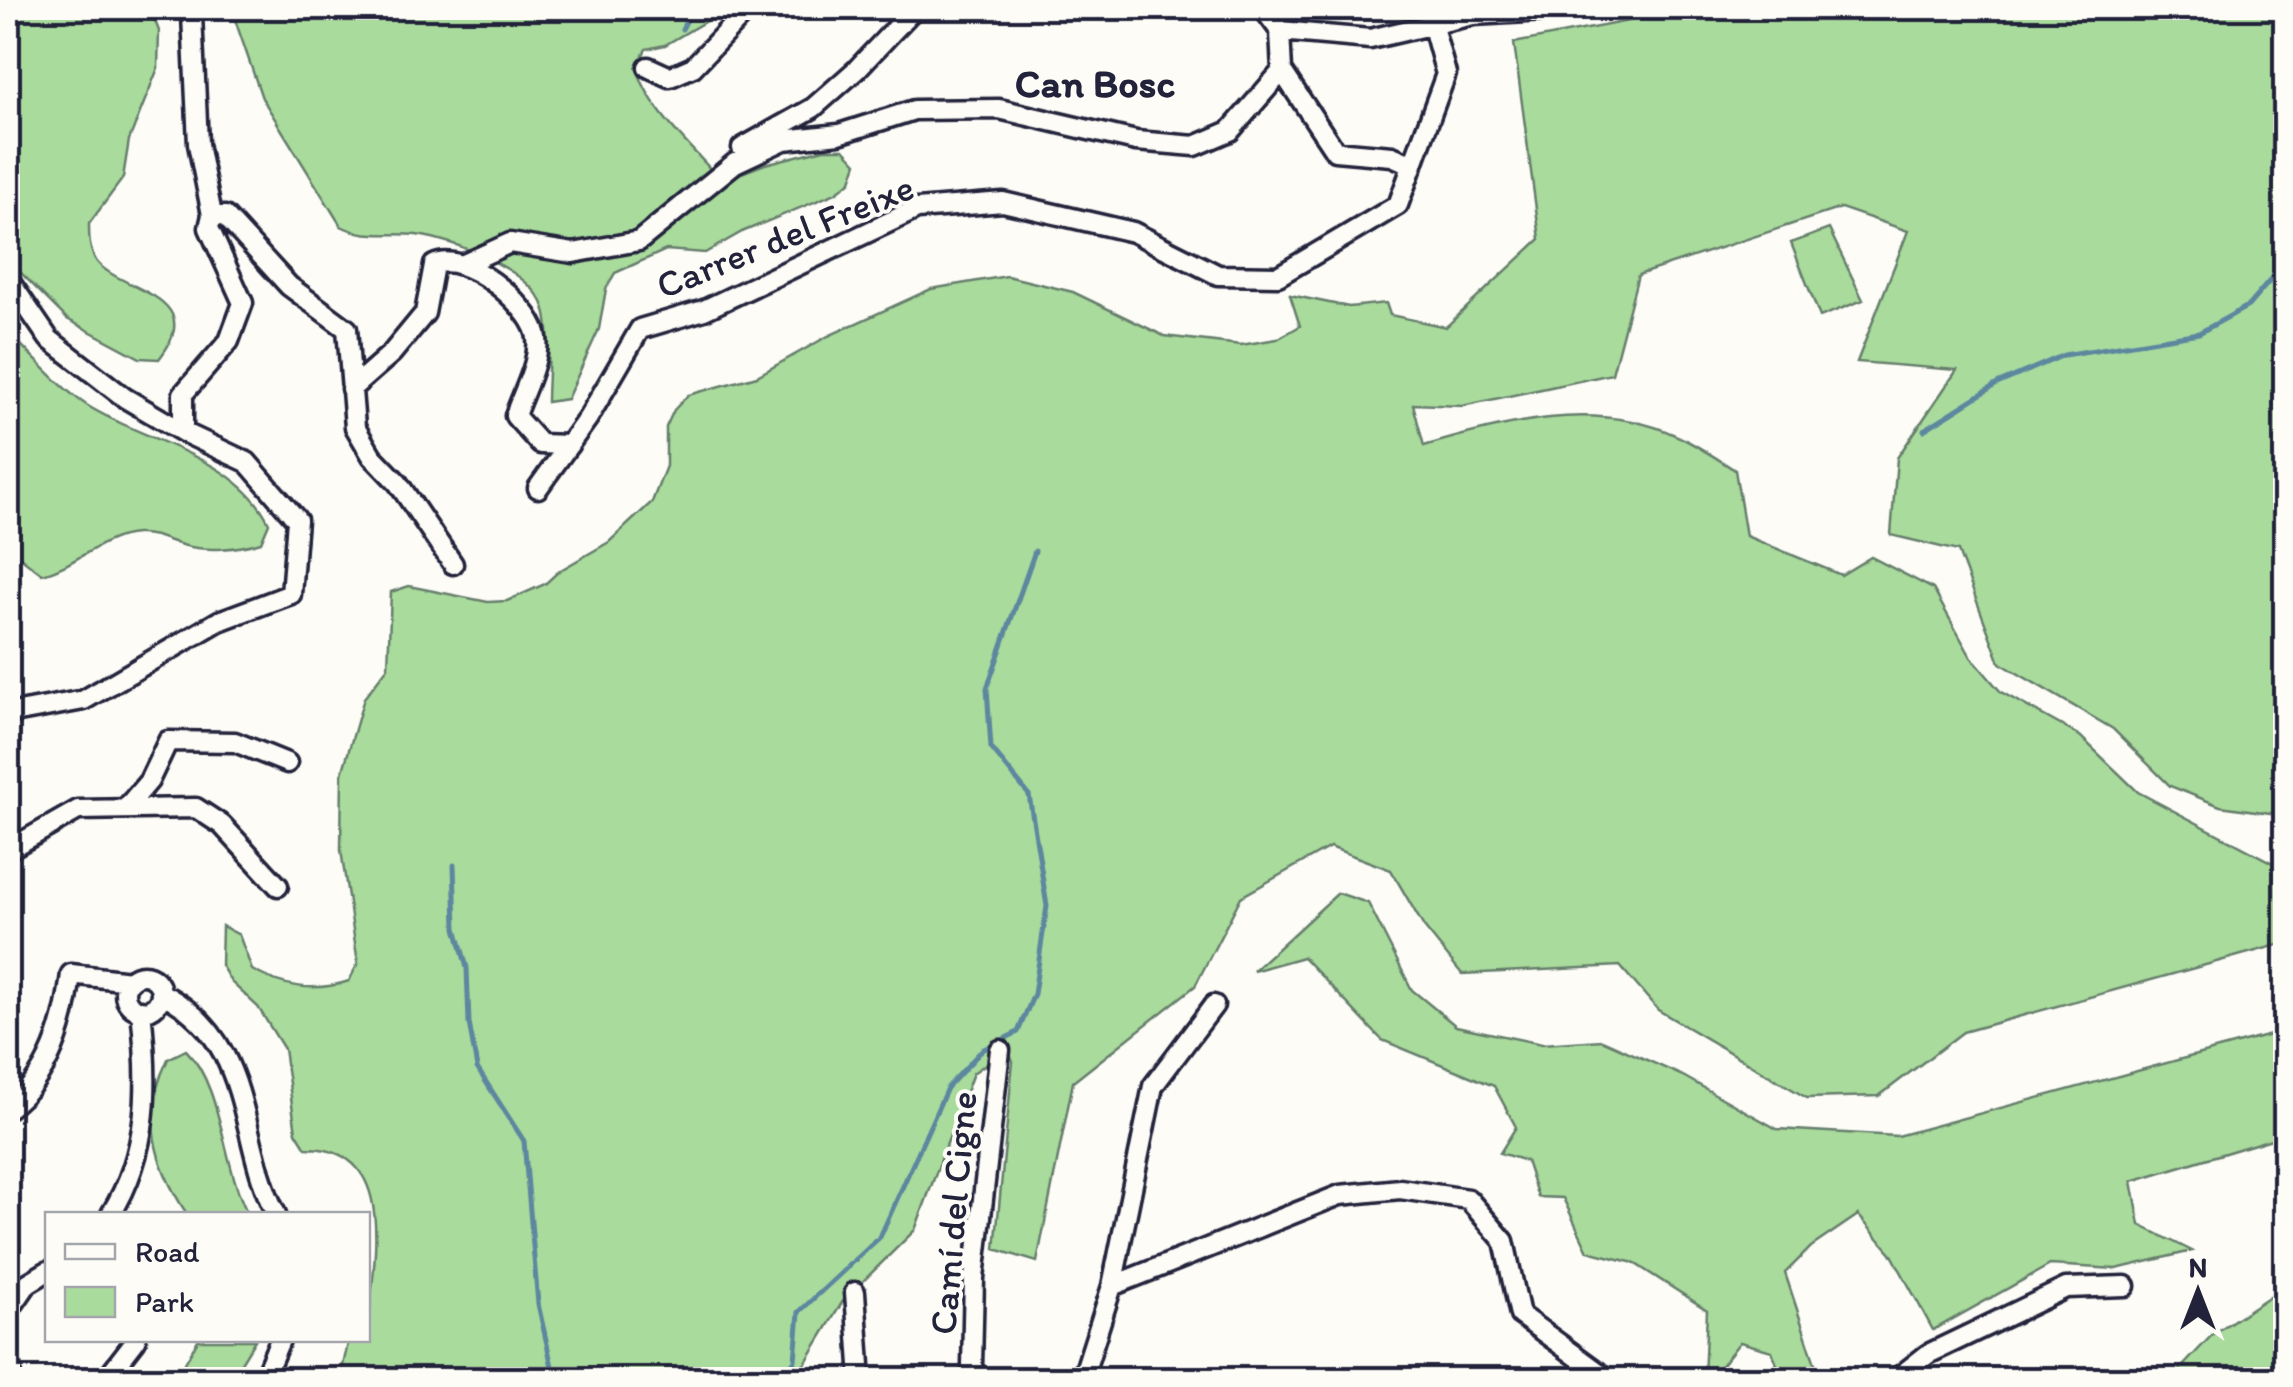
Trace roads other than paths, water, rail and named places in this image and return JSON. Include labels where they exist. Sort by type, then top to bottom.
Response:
[{"type":"street","points":[[648,67],[670,76],[693,67],[749,8]]},
{"type":"street","points":[[735,163],[733,156],[743,147],[827,96],[915,8]]},
{"type":"street","points":[[1263,8],[1280,31],[1282,72],[1335,151],[1392,156],[1413,165]]},
{"type":"street","points":[[1280,31],[1370,39],[1473,15],[1601,8]]},
{"type":"street","points":[[183,432],[183,394],[229,341],[243,303],[211,222],[198,144],[192,15]]},
{"type":"street","name":"Carrer del Freixe","points":[[538,488],[640,329],[704,310],[917,210],[1003,202],[1133,232],[1218,275],[1278,276],[1398,205],[1446,74],[1432,23]]},
{"type":"street","points":[[464,264],[510,243],[572,253],[639,241],[735,163],[784,140],[838,134],[914,110],[999,110],[1136,141],[1194,146],[1230,131],[1282,72]]},
{"type":"street","points":[[211,222],[225,216],[289,286],[347,329],[355,427],[372,456],[398,483],[453,564]]},
{"type":"street","points":[[350,389],[392,352],[425,313],[434,266],[445,260],[464,264],[522,306],[537,335],[533,367],[515,416],[540,444],[569,445]]},
{"type":"street","points":[[8,279],[50,339],[125,398],[183,432],[247,462],[297,520],[291,594],[219,621],[84,700],[8,714]]},
{"type":"street","points":[[126,808],[149,781],[168,741],[235,742],[287,763]]},
{"type":"street","points":[[8,850],[78,810],[196,808],[222,826],[278,886]]},
{"type":"street","points":[[8,1108],[30,1092],[66,1022],[72,974],[130,981],[150,976],[162,993],[175,1000],[225,1052],[248,1112],[260,1183],[275,1212]]},
{"type":"street","points":[[112,1212],[131,1182],[144,1135],[140,1010],[125,996],[130,981]]},
{"type":"street","points":[[140,1010],[157,1004],[162,993]]},
{"type":"street","points":[[1082,1380],[1112,1286],[1153,1086],[1214,1005]]},
{"type":"street","name":"Camí del Cigne","points":[[978,1380],[972,1366],[974,1278],[1000,1050]]},
{"type":"street","points":[[1112,1286],[1340,1195],[1400,1189],[1468,1199],[1504,1241],[1520,1314],[1609,1380]]},
{"type":"street","points":[[8,1312],[28,1282],[45,1272]]},
{"type":"street","points":[[1894,1380],[1928,1354],[2066,1288],[2125,1286]]},
{"type":"street","points":[[855,1292],[861,1380]]},
{"type":"street","points":[[8,1336],[11,1380]]},
{"type":"street","points":[[105,1380],[134,1342]]},
{"type":"street","points":[[263,1380],[279,1342]]},
{"type":"waterway","points":[[682,29],[693,8]]},
{"type":"waterway","points":[[1924,430],[1997,384],[2064,355],[2199,333],[2248,306],[2286,262]]},
{"type":"waterway","points":[[780,1380],[795,1360],[799,1312],[880,1237],[947,1088],[982,1050],[1018,1032],[1034,994],[1047,906],[1029,795],[991,748],[987,688],[1035,551]]},
{"type":"waterway","points":[[454,865],[456,928],[467,968],[469,1023],[477,1068],[524,1141],[538,1304],[555,1380]]},
{"type":"district","name":"Can Bosc","points":[[1095,83]]}]
